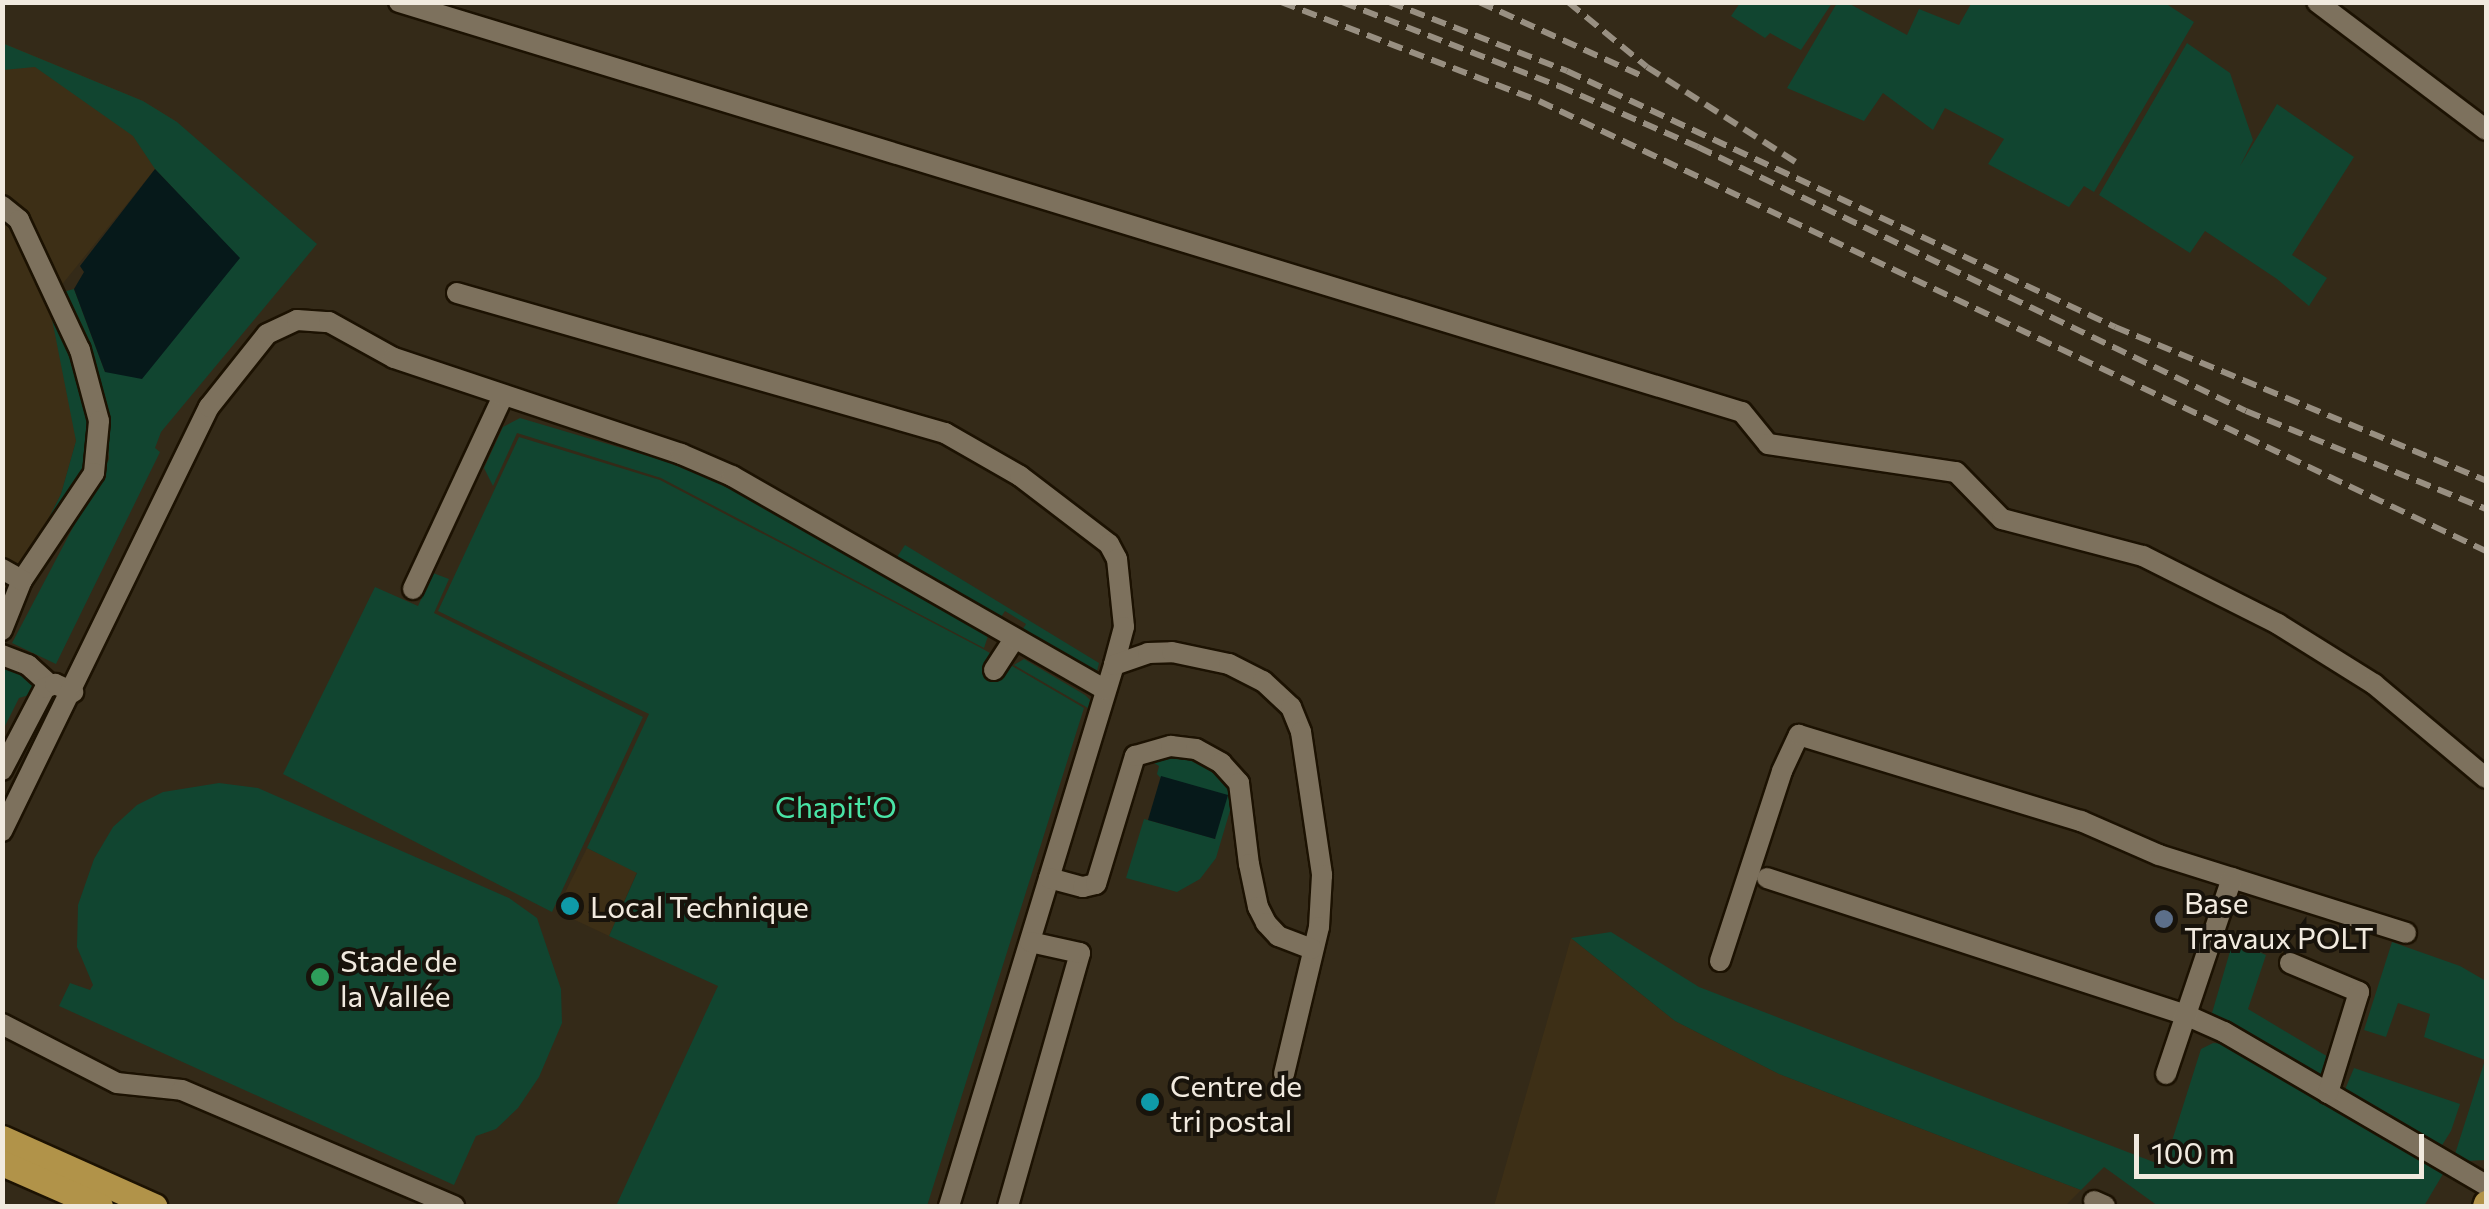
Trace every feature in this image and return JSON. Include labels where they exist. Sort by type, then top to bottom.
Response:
[{"type":"main road","points":[[2,1138],[154,1206]]},
{"type":"main road","points":[[2,1163],[100,1206]]},
{"type":"street","points":[[399,2],[1742,412],[1768,444],[1956,472],[2002,519],[2143,556],[2278,624],[2374,684],[2486,778]]},
{"type":"street","points":[[2317,2],[2486,130]]},
{"type":"street","points":[[2,206],[19,220],[80,350],[99,421],[94,474],[22,580],[2,630]]},
{"type":"street","points":[[457,294],[945,433],[1020,476],[1109,544],[1117,558],[1124,610],[1114,665],[949,1206]]},
{"type":"street","points":[[2,831],[209,406],[267,334],[297,320],[329,322],[394,358],[681,454],[732,476],[1105,690]]},
{"type":"street","points":[[413,589],[502,396]]},
{"type":"street","points":[[2,569],[22,580]]},
{"type":"street","points":[[994,670],[1014,639]]},
{"type":"street","points":[[1114,665],[1148,653],[1203,656],[1263,682],[1290,707],[1301,732],[1322,874],[1319,927],[1284,1074]]},
{"type":"street","points":[[2,655],[28,664],[49,684],[73,692]]},
{"type":"street","points":[[2,770],[49,684]]},
{"type":"street","points":[[1720,961],[1782,772],[1799,735],[2081,821],[2159,855],[2406,933]]},
{"type":"street","points":[[1049,878],[1083,888],[1096,884],[1134,756],[1171,746],[1196,749],[1221,763],[1239,783],[1258,907],[1272,932],[1284,930],[1312,949]]},
{"type":"street","points":[[1767,878],[2188,1016],[2486,1186]]},
{"type":"street","points":[[2166,1074],[2232,878]]},
{"type":"street","points":[[1008,1206],[1080,953],[1030,942]]},
{"type":"street","points":[[2290,962],[2359,992],[2328,1093]]},
{"type":"street","points":[[2,1024],[117,1083],[182,1090],[454,1206]]},
{"type":"shaded area","points":[[3,43],[143,101],[177,122],[155,169],[60,287],[76,441],[61,494],[3,608]]},
{"type":"shaded area","points":[[155,169],[240,258],[142,379],[105,372],[74,289],[84,272],[80,266]]},
{"type":"shaded area","points":[[1161,776],[1228,795],[1215,839],[1148,820]]},
{"type":"shaded area","points":[[587,848],[637,872],[609,936],[556,911]]},
{"type":"shaded area","points":[[1571,938],[1675,1021],[1779,1074],[2081,1190],[2065,1206],[1494,1206]]},
{"type":"green space","points":[[1972,2],[2165,3],[2194,22],[2094,192],[2084,186],[2069,207],[1988,164],[2004,139],[1945,108],[1933,130],[1883,93],[1864,121],[1787,88],[1837,3],[1848,3],[1907,35],[1919,9],[1959,25]]},
{"type":"green space","points":[[1740,3],[1832,3],[1801,50],[1770,33],[1765,38],[1731,16]]},
{"type":"green space","points":[[2,43],[143,101],[177,122],[317,244],[161,432],[155,448],[160,452],[56,664],[12,643],[109,459],[107,413],[63,292],[74,289],[105,372],[239,258],[155,169],[133,136],[35,67],[3,70]]},
{"type":"green space","points":[[2187,43],[2230,73],[2253,140],[2240,166],[2277,104],[2354,157],[2292,255],[2327,278],[2309,306],[2277,279],[2205,231],[2190,253],[2099,195]]},
{"type":"green space","points":[[51,314],[81,383],[90,418],[84,474],[26,563],[61,494],[76,441]]},
{"type":"green space","points":[[520,418],[689,468],[724,485],[988,636],[984,648],[661,478],[517,433],[493,486],[484,468],[503,427]]},
{"type":"green space","name":"Chapit'O","points":[[519,437],[660,480],[983,649],[1084,708],[927,1206],[616,1206],[718,986],[609,936],[637,873],[587,848],[649,714],[438,611]]},
{"type":"green space","points":[[905,545],[1099,663],[1097,671],[1021,632],[1026,624],[1005,611],[999,620],[895,560]]},
{"type":"green space","points":[[433,573],[449,579],[434,613],[643,717],[552,912],[283,774],[375,587],[418,606]]},
{"type":"green space","points":[[1024,659],[1085,695],[1090,700],[1088,708],[1014,665]]},
{"type":"green space","points":[[10,667],[36,676],[36,693],[19,698],[3,730],[3,669]]},
{"type":"green space","points":[[1187,752],[1223,775],[1234,797],[1216,858],[1200,879],[1177,892],[1126,878],[1144,819],[1216,839],[1157,774],[1159,766],[1151,761]]},
{"type":"green space","points":[[219,783],[258,788],[509,898],[537,918],[561,989],[562,1023],[539,1077],[518,1108],[496,1129],[476,1136],[454,1185],[59,1006],[70,983],[90,990],[93,985],[77,947],[78,905],[94,859],[113,827],[137,805],[163,792]]},
{"type":"green space","points":[[1611,932],[1699,987],[2164,1166],[2201,1049],[2213,1043],[2226,1044],[2443,1174],[2424,1206],[2158,1206],[2104,1167],[2081,1190],[1779,1074],[1675,1021],[1571,938]]},
{"type":"green space","points":[[2233,941],[2266,955],[2248,1009],[2330,1058],[2322,1078],[2212,1013]]},
{"type":"green space","points":[[2392,942],[2460,966],[2486,981],[2486,1160],[2468,1161],[2455,1154],[2485,1060],[2424,1037],[2430,1014],[2398,1003],[2386,1037],[2364,1030]]},
{"type":"green space","points":[[2354,1068],[2460,1104],[2451,1131],[2439,1150],[2344,1092]]},
{"type":"railway","points":[[1281,2],[1539,101],[2486,551]]},
{"type":"railway","points":[[1342,2],[1559,86],[1698,147],[2246,411],[2486,509]]},
{"type":"railway","points":[[1389,2],[1567,71],[2115,327],[2486,481]]},
{"type":"railway","points":[[1479,2],[1644,77]]},
{"type":"railway","points":[[1568,2],[1647,67],[1797,163]]},
{"type":"place","name":"Local Technique","points":[[570,906]]},
{"type":"place","name":"Base Travaux POLT","points":[[2164,919]]},
{"type":"place","name":"Stade de la Vallée","points":[[320,977]]},
{"type":"place","name":"Centre de tri postal","points":[[1150,1102]]}]
